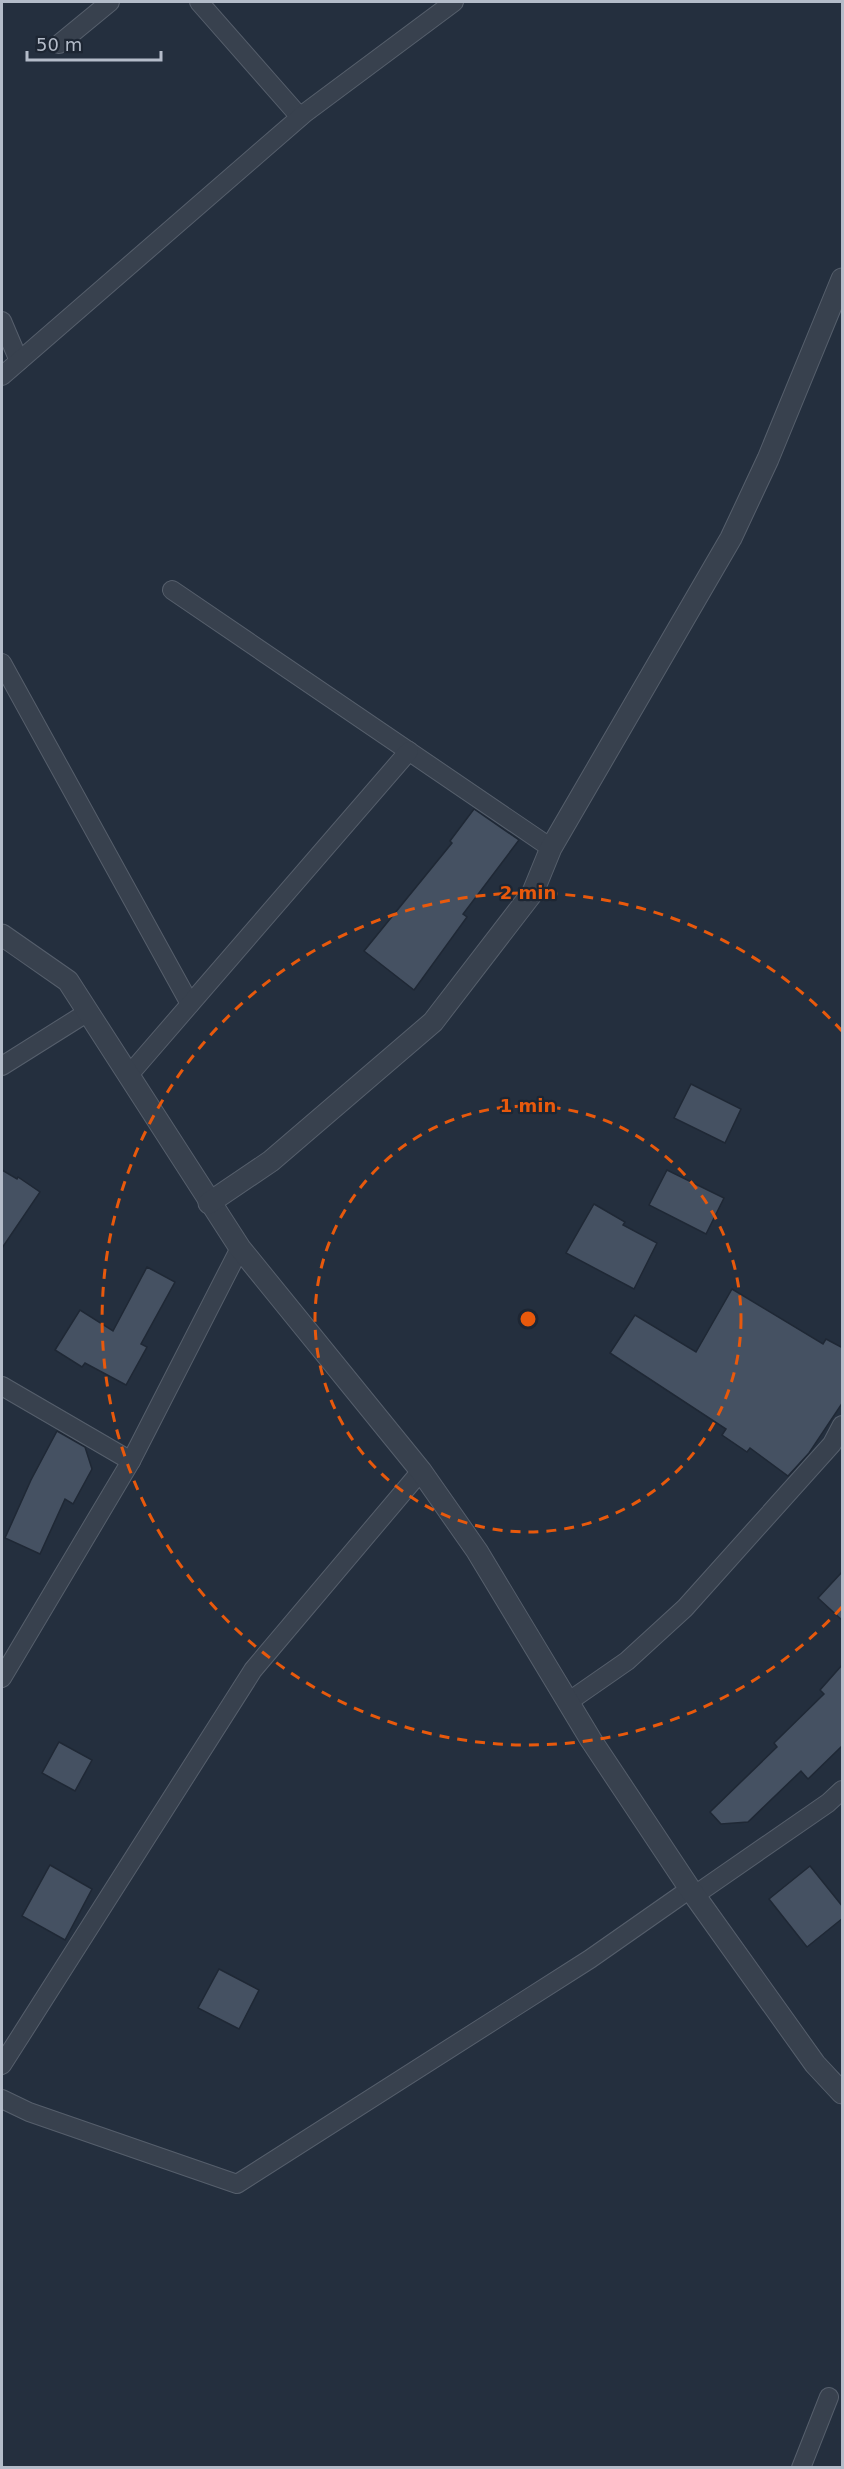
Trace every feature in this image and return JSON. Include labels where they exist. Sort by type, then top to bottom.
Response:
[{"type":"street","points":[[59,44],[110,2]]},
{"type":"street","points":[[199,2],[300,117]]},
{"type":"street","points":[[2,376],[300,117],[454,2]]},
{"type":"street","points":[[209,1203],[271,1161],[433,1022],[533,892],[551,848],[731,538],[768,459],[843,279]]},
{"type":"street","points":[[2,321],[19,361]]},
{"type":"street","points":[[172,590],[551,848]]},
{"type":"street","points":[[2,663],[190,1004]]},
{"type":"street","points":[[128,1076],[409,751]]},
{"type":"street","points":[[2,935],[68,981],[240,1248],[421,1471],[477,1551],[568,1702],[692,1892],[815,2064],[843,2093]]},
{"type":"street","points":[[2,1066],[88,1012]]},
{"type":"street","points":[[2,1678],[131,1461],[240,1248]]},
{"type":"street","points":[[2,1386],[131,1461]]},
{"type":"street","points":[[568,1702],[627,1661],[685,1608],[832,1444],[843,1425]]},
{"type":"street","points":[[2,2065],[253,1670],[421,1471]]},
{"type":"street","points":[[2,2099],[29,2112],[237,2184],[590,1959],[828,1803],[843,1790]]},
{"type":"street","points":[[801,2468],[829,2397]]},
{"type":"building","points":[[474,809],[519,840],[463,914],[467,917],[414,990],[364,951],[452,843],[450,841]]},
{"type":"building","points":[[691,1084],[741,1109],[725,1143],[674,1118]]},
{"type":"building","points":[[2,1170],[17,1179],[18,1177],[40,1192],[2,1248]]},
{"type":"building","points":[[667,1170],[724,1198],[706,1234],[649,1205]]},
{"type":"building","points":[[594,1204],[625,1222],[623,1225],[657,1243],[634,1289],[566,1253]]},
{"type":"building","points":[[147,1267],[175,1282],[141,1344],[147,1347],[126,1385],[85,1363],[82,1367],[55,1350],[80,1310],[113,1331]]},
{"type":"building","points":[[732,1289],[823,1344],[826,1339],[843,1348],[843,1402],[809,1453],[788,1476],[750,1448],[747,1452],[722,1435],[726,1429],[610,1353],[635,1315],[696,1352]]},
{"type":"building","points":[[57,1431],[85,1447],[92,1469],[73,1504],[65,1499],[40,1554],[5,1538],[31,1480]]},
{"type":"building","points":[[843,1571],[843,1621],[818,1598]]},
{"type":"building","points":[[843,1664],[843,1745],[808,1779],[801,1771],[748,1822],[721,1824],[710,1812],[777,1747],[774,1743],[824,1694],[820,1690]]},
{"type":"building","points":[[59,1742],[92,1760],[75,1791],[42,1773]]},
{"type":"building","points":[[50,1865],[92,1889],[65,1940],[22,1916]]},
{"type":"building","points":[[810,1866],[843,1907],[843,1918],[807,1947],[769,1899]]},
{"type":"building","points":[[219,1969],[259,1990],[239,2029],[198,2008]]}]
